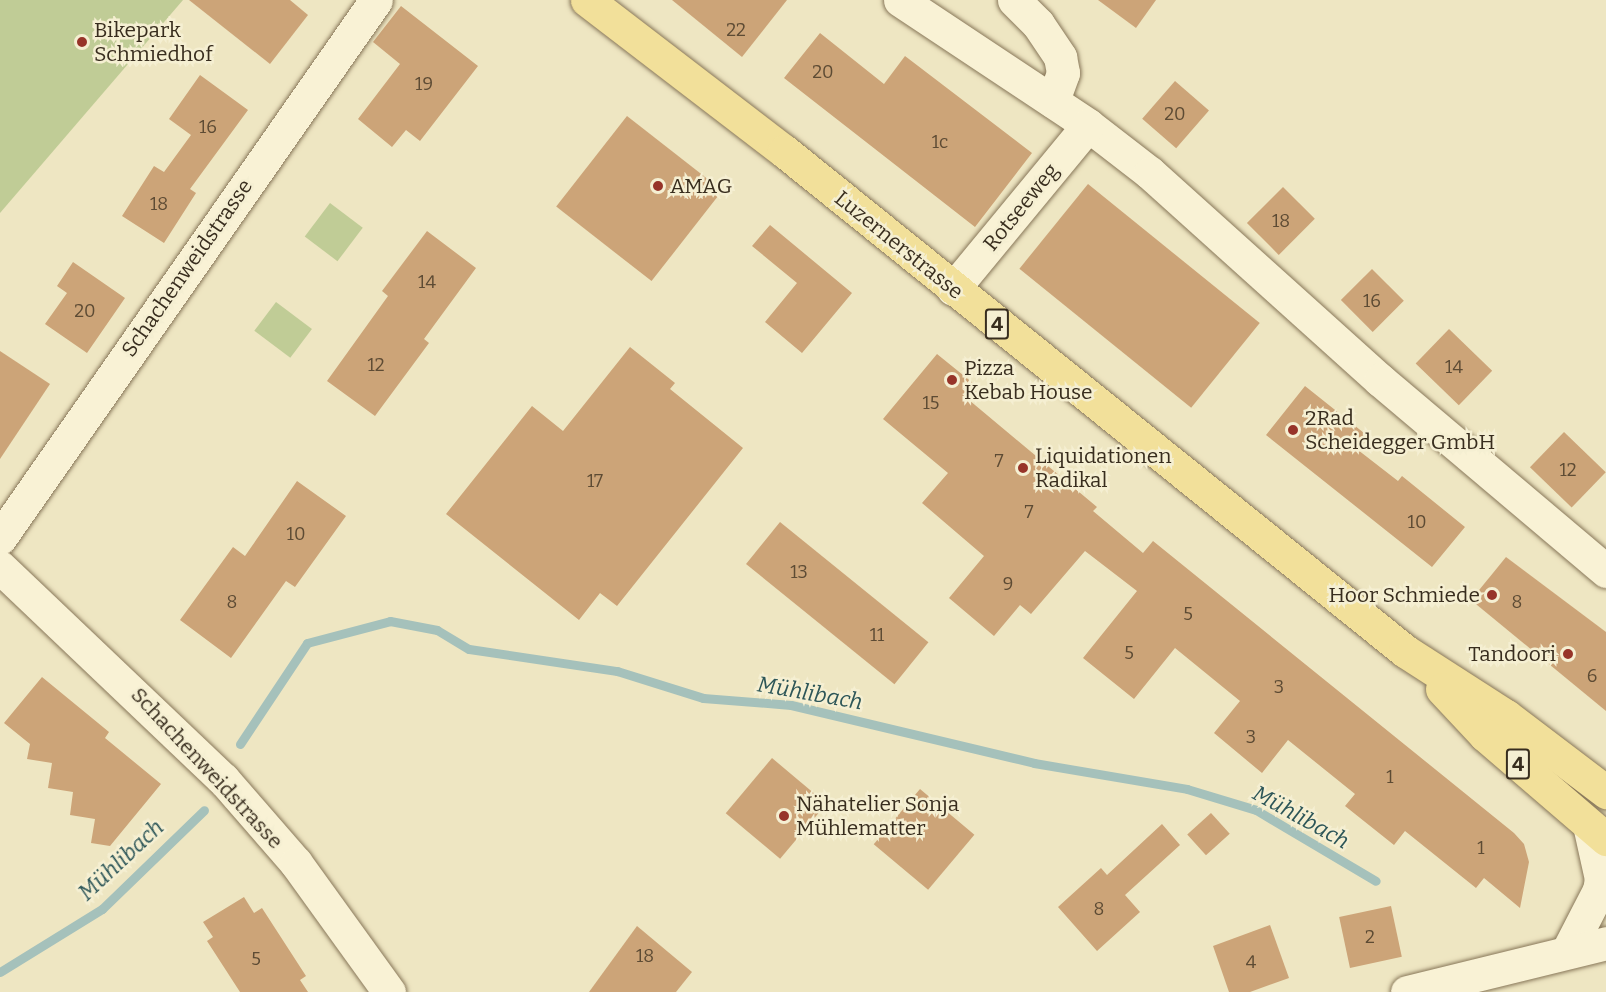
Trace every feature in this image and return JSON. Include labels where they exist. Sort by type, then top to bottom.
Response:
[{"type":"main road","name":"Luzernerstrasse","points":[[587,0],[1405,651]]},
{"type":"main road","name":"4","points":[[1405,651],[1506,716],[1606,792]]},
{"type":"main road","name":"4","points":[[1405,651],[1485,735],[1597,832]]},
{"type":"street","name":"Schachenweidstrasse","points":[[0,538],[376,0]]},
{"type":"street","points":[[900,0],[1088,125],[1150,172],[1380,380],[1606,571]]},
{"type":"street","points":[[1014,0],[1038,24],[1060,57],[1063,73],[1053,101]]},
{"type":"street","name":"Rotseeweg","points":[[953,289],[1088,125]]},
{"type":"street","name":"Schachenweidstrasse","points":[[0,567],[223,779],[296,863],[388,992]]},
{"type":"street","points":[[1567,952],[1599,890],[1601,879],[1597,832]]},
{"type":"street","points":[[1407,992],[1606,943]]},
{"type":"green space","points":[[0,0],[183,0],[0,213]]},
{"type":"green space","points":[[330,203],[363,228],[337,261],[305,237]]},
{"type":"green space","points":[[276,302],[312,329],[290,358],[254,331]]},
{"type":"building","points":[[189,0],[290,0],[308,15],[270,64]]},
{"type":"building","points":[[672,0],[787,0],[742,57]]},
{"type":"building","points":[[1098,0],[1156,0],[1136,28]]},
{"type":"building","points":[[401,6],[478,66],[420,141],[406,130],[392,147],[358,119],[400,64],[373,42]]},
{"type":"building","points":[[820,33],[884,84],[905,56],[1032,153],[975,227],[784,78]]},
{"type":"building","points":[[200,75],[248,110],[190,189],[196,193],[164,243],[122,216],[154,166],[164,172],[191,135],[169,119]]},
{"type":"building","points":[[1175,81],[1209,111],[1176,148],[1142,119]]},
{"type":"building","points":[[627,116],[722,190],[652,281],[556,207]]},
{"type":"building","points":[[1088,184],[1260,323],[1191,408],[1019,269]]},
{"type":"building","points":[[1283,187],[1315,219],[1279,255],[1247,223]]},
{"type":"building","points":[[770,225],[852,293],[802,353],[765,322],[797,283],[752,246]]},
{"type":"building","points":[[427,231],[476,268],[424,339],[429,343],[375,416],[327,381],[388,296],[382,291]]},
{"type":"building","points":[[73,262],[125,298],[87,353],[45,324],[67,293],[57,286]]},
{"type":"building","points":[[1372,269],[1404,301],[1373,332],[1341,300]]},
{"type":"building","points":[[1449,329],[1492,371],[1459,405],[1416,364]]},
{"type":"building","points":[[630,347],[675,383],[670,389],[743,448],[617,606],[600,593],[579,620],[446,514],[532,406],[563,431]]},
{"type":"building","points":[[0,351],[50,384],[0,459]]},
{"type":"building","points":[[937,354],[979,388],[969,400],[1097,507],[1093,511],[1143,553],[1153,541],[1514,833],[1524,844],[1529,862],[1520,908],[1484,878],[1476,888],[1405,831],[1394,845],[1345,806],[1355,794],[1288,740],[1262,773],[1214,733],[1240,701],[1175,648],[1134,699],[1083,658],[1137,591],[1085,551],[1031,614],[1020,605],[994,636],[949,598],[984,556],[922,503],[948,473],[883,419]]},
{"type":"building","points":[[1305,386],[1369,437],[1358,450],[1398,481],[1402,476],[1465,527],[1432,567],[1266,435]]},
{"type":"building","points":[[1564,432],[1606,472],[1572,508],[1530,467]]},
{"type":"building","points":[[297,481],[346,516],[295,587],[286,581],[231,658],[180,620],[233,547],[245,556]]},
{"type":"building","points":[[780,522],[928,642],[894,684],[746,564]]},
{"type":"building","points":[[1506,557],[1606,632],[1606,711],[1471,600]]},
{"type":"building","points":[[42,677],[109,732],[105,738],[161,784],[110,846],[91,843],[95,819],[70,815],[73,792],[48,788],[52,763],[27,759],[30,744],[4,723]]},
{"type":"building","points":[[772,758],[826,804],[780,859],[726,813]]},
{"type":"building","points":[[920,789],[974,835],[928,890],[874,844]]},
{"type":"building","points":[[1211,813],[1230,834],[1206,855],[1187,834]]},
{"type":"building","points":[[1162,824],[1180,845],[1125,895],[1140,912],[1097,951],[1058,907],[1101,868],[1107,875]]},
{"type":"building","points":[[244,897],[254,913],[262,908],[306,976],[300,980],[308,992],[240,992],[207,941],[213,937],[203,922]]},
{"type":"building","points":[[1391,906],[1402,957],[1350,968],[1339,917]]},
{"type":"building","points":[[1270,925],[1289,978],[1250,992],[1229,992],[1213,946]]},
{"type":"building","points":[[637,926],[692,972],[676,992],[589,992]]},
{"type":"waterway","name":"Mühlibach","points":[[240,744],[307,643],[390,621],[437,630],[469,649],[617,671],[703,698],[791,705],[1034,763],[1187,789],[1256,810],[1376,881]]},
{"type":"waterway","name":"Mühlibach","points":[[0,972],[102,909],[204,810]]},
{"type":"place","name":"Bikepark Schmiedhof","points":[[82,42]]},
{"type":"place","name":"AMAG","points":[[658,186]]},
{"type":"place","name":"Pizza Kebab House","points":[[952,380]]},
{"type":"place","name":"2Rad Scheidegger GmbH","points":[[1293,430]]},
{"type":"place","name":"Liquidationen Radikal","points":[[1023,468]]},
{"type":"place","name":"Hoor Schmiede","points":[[1492,595]]},
{"type":"place","name":"Tandoori","points":[[1568,654]]},
{"type":"place","name":"Nähatelier Sonja Mühlematter","points":[[784,816]]}]
